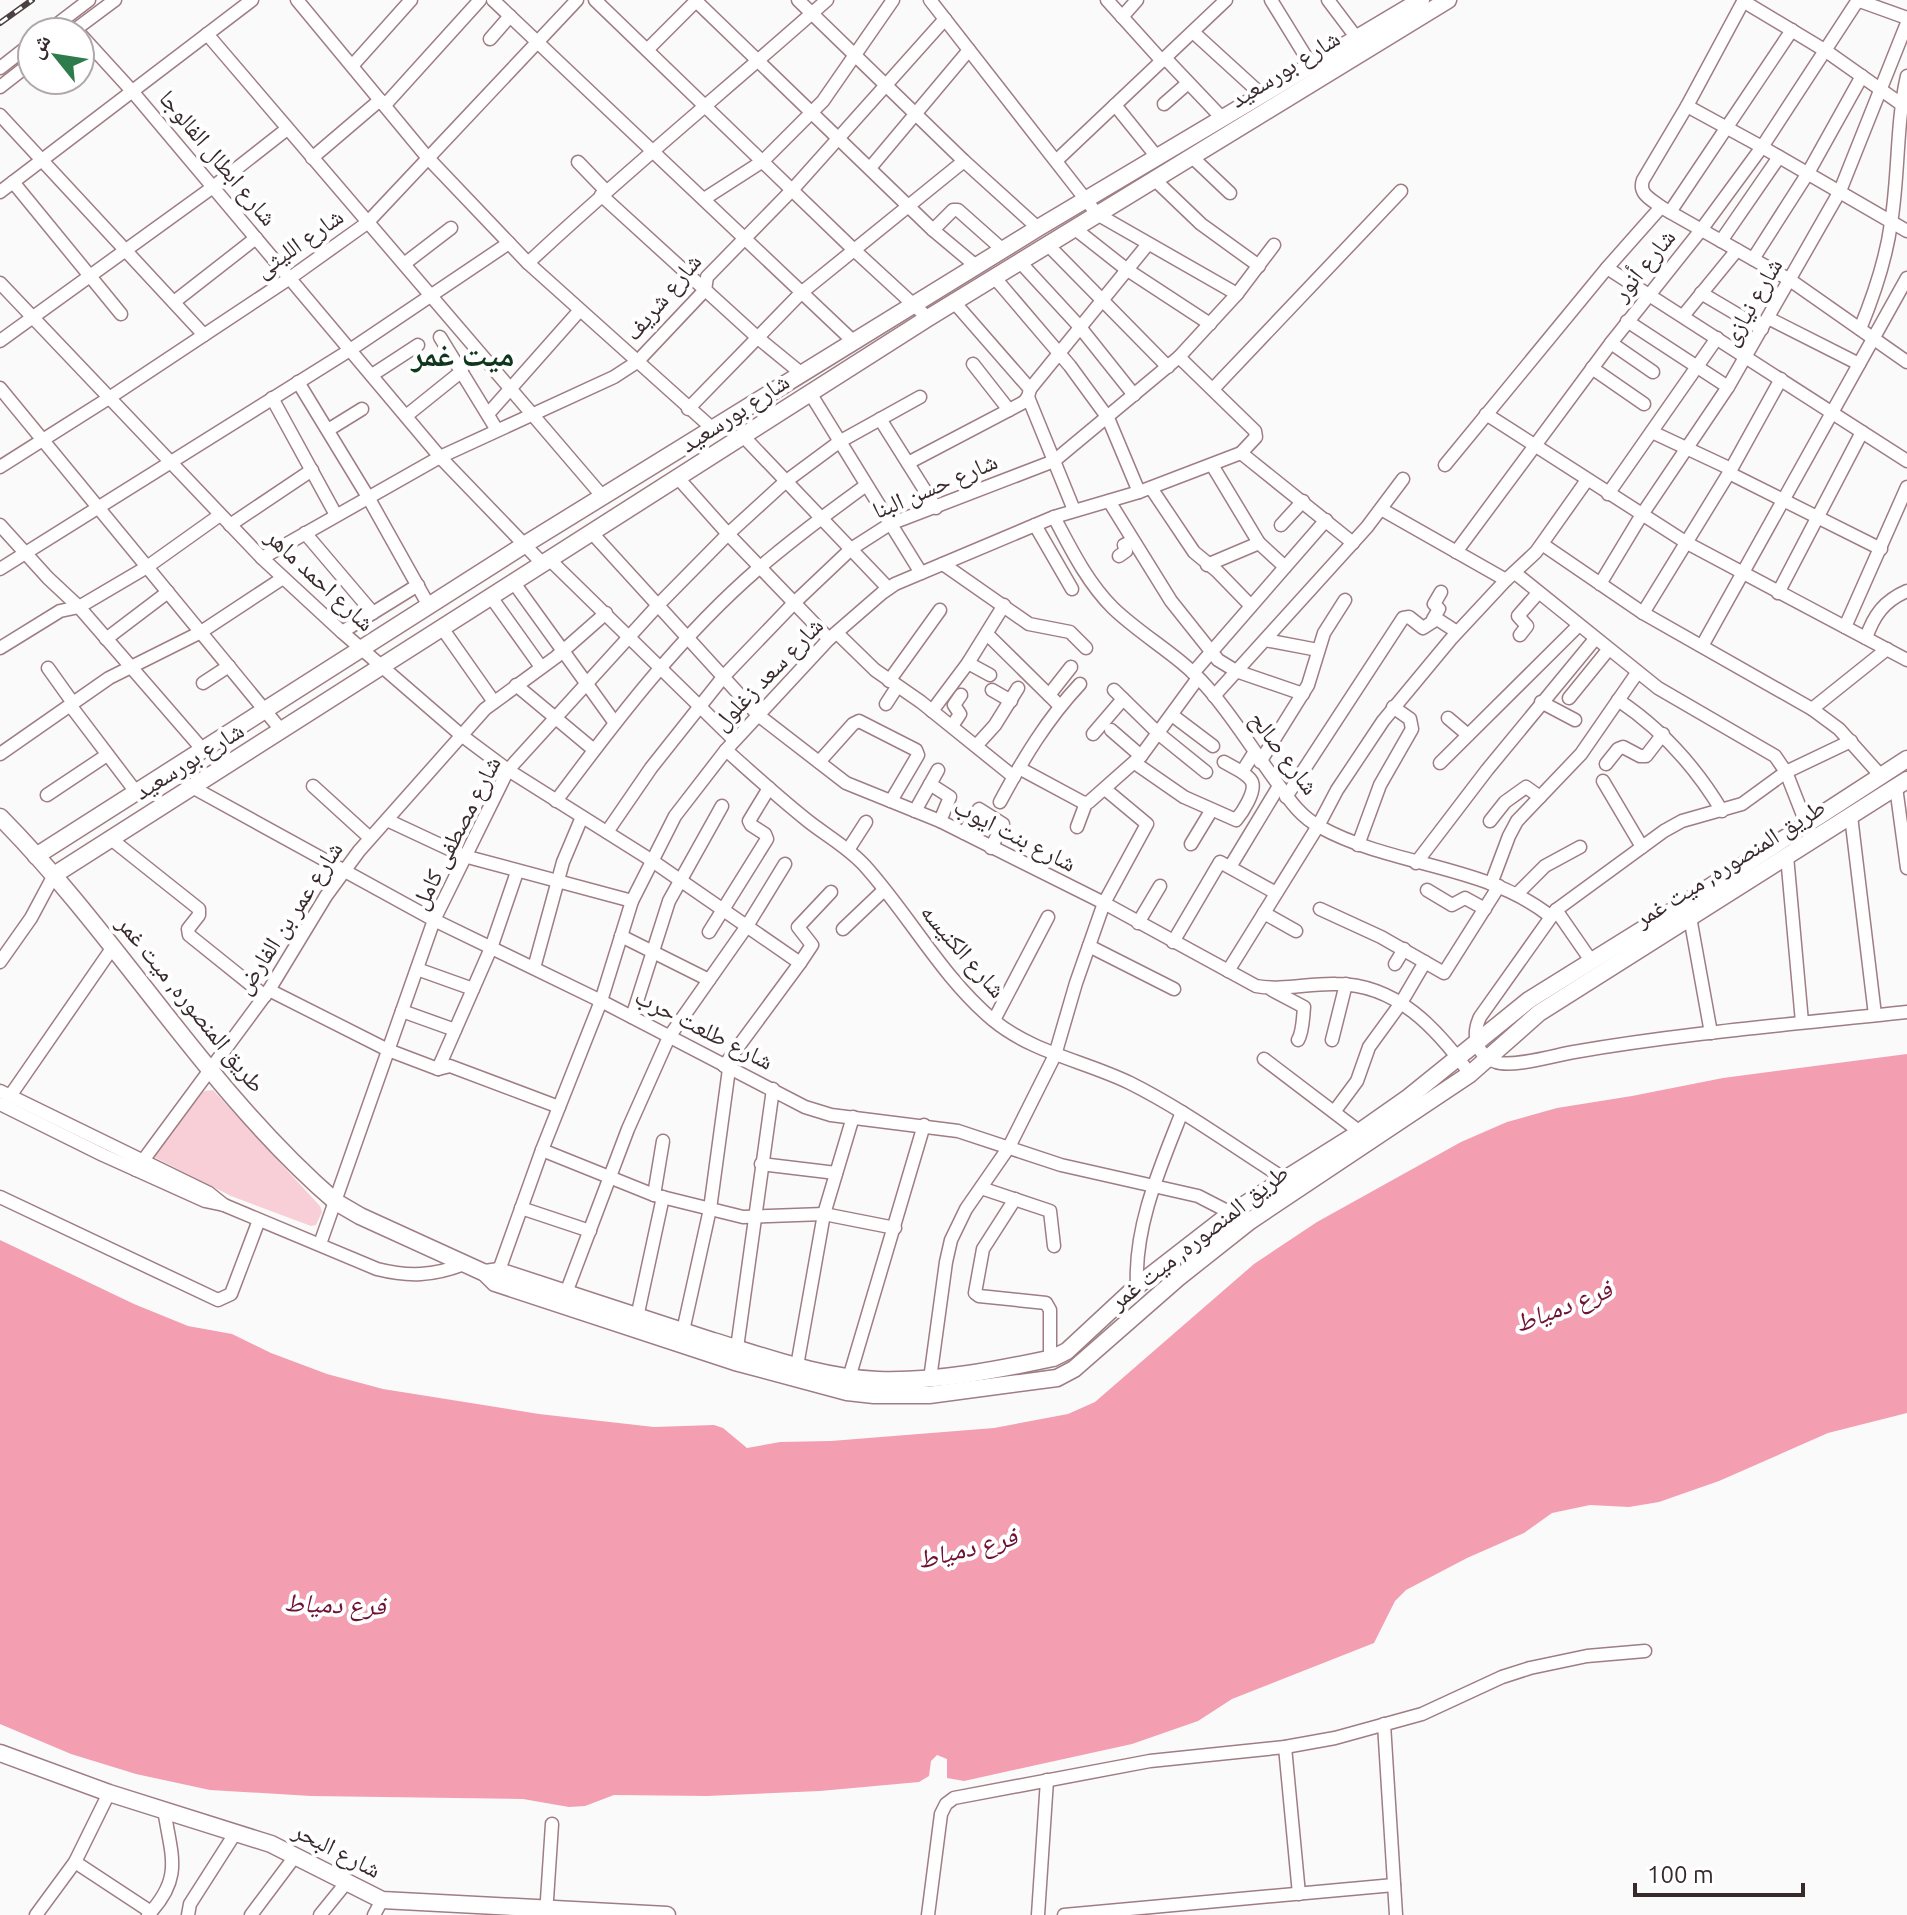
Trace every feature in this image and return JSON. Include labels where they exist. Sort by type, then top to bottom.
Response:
[{"type":"street","points":[[68,16],[89,0]]},
{"type":"street","points":[[96,16],[115,0]]},
{"type":"street","points":[[0,192],[252,0]]},
{"type":"street","points":[[297,0],[427,157],[528,263],[713,429]]},
{"type":"street","points":[[352,66],[411,0]]},
{"type":"street","points":[[312,158],[382,103],[480,0]]},
{"type":"street","name":"شارع الليثى","points":[[0,467],[290,278],[367,223],[577,0]]},
{"type":"street","points":[[595,0],[928,318]]},
{"type":"street","points":[[647,50],[696,0],[933,230],[976,266]]},
{"type":"street","points":[[798,0],[1038,228]]},
{"type":"street","points":[[528,263],[603,193],[706,108],[827,0]]},
{"type":"street","points":[[704,199],[763,161],[812,112],[835,85],[893,0]]},
{"type":"street","points":[[930,0],[1097,214],[1237,294]]},
{"type":"street","points":[[1107,0],[1222,118]]},
{"type":"street","points":[[1122,17],[1137,0]]},
{"type":"street","points":[[1057,160],[1226,0]]},
{"type":"street","points":[[1271,0],[1311,65]]},
{"type":"street","points":[[1328,0],[1361,44]]},
{"type":"street","name":"شارع بورسعيد","points":[[54,875],[928,318],[1191,156],[1361,44],[1421,0]]},
{"type":"street","name":"شارع بورسعيد","points":[[36,856],[524,545],[1084,200],[1311,65],[1361,44],[1448,0]]},
{"type":"street","points":[[1858,0],[1907,21]]},
{"type":"street","name":"شارع أنور","points":[[1456,552],[1627,321],[1701,230],[1762,147],[1858,0]]},
{"type":"street","points":[[496,1],[854,342]]},
{"type":"street","points":[[1904,106],[1826,51],[1744,1],[1641,183],[1644,194],[1666,210],[1790,280],[1907,362]]},
{"type":"street","points":[[490,39],[510,16]]},
{"type":"street","name":"شارع شريف","points":[[262,558],[440,457],[614,377],[637,362],[705,290],[707,277],[793,189],[945,19]]},
{"type":"street","name":"شارع نيازى","points":[[1600,584],[1641,516],[1728,387],[1840,191],[1907,21]]},
{"type":"street","points":[[1445,465],[1607,268],[1666,210],[1792,30]]},
{"type":"street","points":[[1193,32],[1262,95]]},
{"type":"street","points":[[207,34],[603,497]]},
{"type":"street","points":[[870,168],[969,50]]},
{"type":"street","name":"شارع ابطال الفالوجا","points":[[96,52],[132,91],[440,457],[524,545],[630,637]]},
{"type":"street","points":[[0,68],[16,56]]},
{"type":"street","points":[[0,87],[16,74]]},
{"type":"street","points":[[1753,259],[1808,173],[1862,76]]},
{"type":"street","points":[[1860,329],[1873,296],[1902,176],[1907,76]]},
{"type":"street","points":[[1164,104],[1188,83]]},
{"type":"street","points":[[1115,105],[1157,157]]},
{"type":"street","points":[[1687,106],[1907,231]]},
{"type":"street","points":[[0,115],[204,335]]},
{"type":"street","points":[[0,341],[213,187],[287,129]]},
{"type":"street","points":[[1191,156],[1230,193]]},
{"type":"street","points":[[1721,241],[1779,157]]},
{"type":"street","points":[[688,409],[801,293],[964,161]]},
{"type":"street","points":[[578,162],[603,193],[705,290],[802,374]]},
{"type":"street","points":[[1154,179],[1201,224],[1259,266]]},
{"type":"street","points":[[13,182],[121,314]]},
{"type":"street","points":[[1213,389],[1401,191]]},
{"type":"street","points":[[933,230],[951,211],[958,210],[1003,250]]},
{"type":"street","points":[[404,264],[451,228]]},
{"type":"street","points":[[1074,228],[1126,269],[1210,324]]},
{"type":"street","points":[[174,302],[256,238]]},
{"type":"street","points":[[0,569],[350,350],[509,243]]},
{"type":"street","points":[[908,463],[1024,402],[1058,352],[1148,244]]},
{"type":"street","points":[[1048,245],[1168,367]]},
{"type":"street","name":"شارع حسن البنا","points":[[607,832],[651,768],[724,676],[851,549],[890,524],[1054,461],[1179,357],[1237,294],[1274,245]]},
{"type":"street","points":[[1683,316],[1737,250]]},
{"type":"street","points":[[1020,262],[1079,326],[1134,395]]},
{"type":"street","points":[[1607,268],[1906,457]]},
{"type":"street","points":[[995,278],[1058,352],[1108,418],[1145,490],[1194,552],[1251,606]]},
{"type":"street","points":[[1702,646],[1907,278]]},
{"type":"street","name":"شارع احمد ماهر","points":[[0,283],[262,558],[461,735],[508,770],[651,860],[800,963]]},
{"type":"street","points":[[1701,293],[1859,364]]},
{"type":"street","points":[[954,302],[1029,393],[1074,510]]},
{"type":"street","points":[[488,414],[580,310]]},
{"type":"street","points":[[1627,321],[1728,387]]},
{"type":"street","points":[[440,337],[497,430]]},
{"type":"street","points":[[1608,494],[1717,338]]},
{"type":"street","points":[[1611,343],[1653,372]]},
{"type":"street","points":[[372,375],[418,345]]},
{"type":"street","points":[[1179,357],[1256,434],[1241,453],[1353,543]]},
{"type":"street","points":[[973,364],[1009,410]]},
{"type":"street","points":[[1592,368],[1644,404]]},
{"type":"street","points":[[406,416],[462,371]]},
{"type":"street","points":[[1643,613],[1730,471],[1781,379]]},
{"type":"street","points":[[298,382],[429,606]]},
{"type":"street","points":[[0,388],[281,730]]},
{"type":"street","points":[[810,393],[921,573]]},
{"type":"street","name":"شارع مصطفى كامل","points":[[320,1244],[434,920],[508,770],[659,604],[785,482],[839,442],[920,397]]},
{"type":"street","points":[[272,398],[336,515]]},
{"type":"street","points":[[328,430],[362,409]]},
{"type":"street","points":[[1486,414],[1687,543],[1907,660]]},
{"type":"street","points":[[880,419],[936,508]]},
{"type":"street","points":[[1652,432],[1881,549]]},
{"type":"street","points":[[1778,593],[1862,432]]},
{"type":"street","points":[[743,436],[888,588]]},
{"type":"street","name":"شارع سعد زغلول","points":[[493,1275],[601,1001],[632,901],[675,816],[730,745],[833,636],[888,588],[1054,517],[1145,490],[1241,453]]},
{"type":"street","points":[[1212,465],[1259,543],[1285,567]]},
{"type":"street","points":[[230,525],[312,470]]},
{"type":"street","points":[[678,478],[794,603],[893,684],[1016,772],[1086,803]]},
{"type":"street","points":[[1214,696],[1353,543],[1403,479]]},
{"type":"street","points":[[1228,971],[1359,755],[1393,707],[1457,632],[1542,544],[1587,480]]},
{"type":"street","points":[[556,801],[615,723],[689,638],[759,568],[865,486]]},
{"type":"street","points":[[1845,627],[1907,487]]},
{"type":"street","points":[[1109,501],[1154,586],[1218,660],[1236,671],[1303,694]]},
{"type":"street","points":[[1281,525],[1303,501]]},
{"type":"street","points":[[1381,509],[1456,552],[1510,576],[1538,593],[1637,673],[1701,715],[1767,750],[1786,772],[1806,823]]},
{"type":"street","points":[[0,648],[60,611],[79,607],[147,567],[220,515]]},
{"type":"street","name":"شارع صالح","points":[[1054,517],[1082,570],[1104,598],[1130,623],[1196,675],[1297,810],[1318,826],[1358,845],[1517,894],[1553,913],[1592,962]]},
{"type":"street","points":[[1077,827],[1086,803],[1138,760],[1172,715],[1211,652],[1326,520]]},
{"type":"street","points":[[0,525],[79,607],[203,750]]},
{"type":"street","points":[[1035,525],[1057,575],[1072,589]]},
{"type":"street","points":[[305,533],[373,613]]},
{"type":"street","name":"شارع بنت ايوب","points":[[592,533],[758,715],[846,783],[940,821],[1104,903],[1256,986],[1270,989],[1346,984],[1359,985],[1387,995],[1432,1027],[1470,1074]]},
{"type":"street","points":[[1119,556],[1126,551],[1124,545],[1132,541]]},
{"type":"street","points":[[1207,565],[1259,543]]},
{"type":"street","points":[[1542,544],[1643,613],[1812,709],[1851,741],[1881,776]]},
{"type":"street","points":[[943,564],[1029,624],[1070,632],[1086,648]]},
{"type":"street","points":[[0,754],[109,678],[201,632],[283,578]]},
{"type":"street","points":[[514,583],[615,723]]},
{"type":"street","points":[[342,632],[418,585]]},
{"type":"street","points":[[1866,638],[1880,609],[1907,591]]},
{"type":"street","points":[[106,639],[168,592]]},
{"type":"street","points":[[1173,942],[1225,864],[1283,792],[1403,618],[1409,617],[1423,628],[1439,609],[1434,604],[1441,592]]},
{"type":"street","points":[[1520,635],[1527,626],[1518,616],[1538,593]]},
{"type":"street","points":[[491,597],[541,667]]},
{"type":"street","points":[[1242,772],[1257,757],[1303,694],[1324,633],[1345,600]]},
{"type":"street","points":[[932,711],[968,663],[1004,605]]},
{"type":"street","points":[[886,704],[893,684],[940,610]]},
{"type":"street","name":"شارع عمر بن الفارض","points":[[139,1165],[267,993],[342,872],[370,838],[494,702],[606,613]]},
{"type":"street","points":[[1433,619],[1457,632]]},
{"type":"street","points":[[1440,763],[1578,626]]},
{"type":"street","points":[[442,628],[494,702]]},
{"type":"street","points":[[987,634],[1060,706]]},
{"type":"street","name":"شارع الكنيسه","points":[[630,637],[701,705],[730,745],[769,788],[865,865],[947,972],[994,1020],[1013,1034],[1055,1055],[1103,1070],[1182,1112],[1285,1179]]},
{"type":"street","points":[[1416,863],[1541,702],[1595,639]]},
{"type":"street","points":[[1265,640],[1318,650]]},
{"type":"street","points":[[1812,709],[1887,649]]},
{"type":"street","points":[[1569,698],[1608,650]]},
{"type":"street","points":[[968,663],[990,675]]},
{"type":"street","points":[[203,683],[229,666]]},
{"type":"street","points":[[1049,695],[1071,667]]},
{"type":"street","points":[[48,668],[136,792],[137,807],[150,814]]},
{"type":"street","points":[[1320,909],[1404,949],[1444,973],[1485,909],[1517,821],[1566,773],[1637,673]]},
{"type":"street","points":[[1000,802],[1060,706],[1080,684]]},
{"type":"street","points":[[516,685],[553,719],[594,750]]},
{"type":"street","points":[[976,746],[995,725],[1018,688]]},
{"type":"street","points":[[992,690],[1011,701]]},
{"type":"street","points":[[952,726],[959,715],[954,705],[961,695]]},
{"type":"street","points":[[1093,734],[1118,695],[1206,772]]},
{"type":"street","points":[[1618,700],[1663,734],[1696,771],[1722,811]]},
{"type":"street","points":[[1541,702],[1575,720]]},
{"type":"street","points":[[1358,845],[1380,785],[1412,729],[1410,719],[1393,707]]},
{"type":"street","points":[[1172,715],[1213,746]]},
{"type":"street","points":[[1448,718],[1468,735]]},
{"type":"street","points":[[819,762],[859,721],[916,750],[918,755],[891,801]]},
{"type":"street","points":[[1111,730],[1138,760],[1171,789],[1211,811],[1236,820],[1245,806],[1251,781],[1224,762]]},
{"type":"street","points":[[1606,764],[1623,747],[1646,756],[1663,734]]},
{"type":"street","points":[[1851,741],[1786,772],[1742,804],[1682,821],[1553,913],[1480,1017],[1474,1033],[1475,1042],[1489,1058],[1507,1063],[1612,1045],[1907,1012]]},
{"type":"street","points":[[1184,754],[1193,742]]},
{"type":"street","points":[[47,795],[107,755]]},
{"type":"street","name":"طريق المنصوره, ميت غمر","points":[[493,1275],[566,1293],[636,1323],[683,1331],[736,1355],[849,1378],[930,1379],[1050,1358],[1073,1346],[1137,1286],[1231,1213],[1360,1132],[1409,1097],[1529,1000],[1907,759]]},
{"type":"street","points":[[915,811],[938,770]]},
{"type":"street","points":[[1603,781],[1642,847]]},
{"type":"street","points":[[930,784],[950,797],[940,821]]},
{"type":"street","points":[[1902,784],[1907,868]]},
{"type":"street","name":"طريق المنصوره, ميت غمر","points":[[1,820],[54,875],[210,1073],[336,1202],[360,1216],[493,1275],[829,1388],[874,1395],[929,1395],[1057,1378],[1074,1369],[1178,1278],[1250,1221],[1470,1074],[1539,1013],[1902,784]]},
{"type":"street","points":[[313,786],[370,838]]},
{"type":"street","name":"شارع طلعت حرب","points":[[192,787],[434,920],[601,1001],[817,1112],[958,1131],[1061,1165],[1210,1200],[1231,1213]]},
{"type":"street","points":[[1490,821],[1505,802],[1526,787],[1540,797]]},
{"type":"street","points":[[709,932],[767,839],[749,821],[769,788]]},
{"type":"street","points":[[930,1379],[951,1240],[966,1209],[1009,1147],[1055,1055],[1104,903],[1148,823],[1105,789]]},
{"type":"street","points":[[632,1017],[659,924],[722,806]]},
{"type":"street","points":[[109,809],[119,815],[117,835],[199,909],[199,915],[188,929],[189,935],[267,993],[388,1050],[438,1069],[450,1066],[559,1107]]},
{"type":"street","points":[[964,833],[979,809],[1003,823],[991,848]]},
{"type":"street","points":[[1191,844],[1211,811]]},
{"type":"street","points":[[1851,816],[1875,1015]]},
{"type":"street","points":[[534,968],[570,841],[582,817]]},
{"type":"street","points":[[387,820],[464,856],[632,901]]},
{"type":"street","points":[[848,850],[866,822]]},
{"type":"street","points":[[1517,894],[1545,866],[1580,847]]},
{"type":"street","points":[[1787,856],[1802,1022]]},
{"type":"street","points":[[566,1293],[628,1129],[669,1037],[747,926],[785,864]]},
{"type":"street","points":[[1225,864],[1276,893]]},
{"type":"street","points":[[438,1069],[491,948],[517,872]]},
{"type":"street","points":[[0,962],[31,918],[54,875]]},
{"type":"street","points":[[1138,923],[1160,886]]},
{"type":"street","points":[[843,929],[884,890]]},
{"type":"street","points":[[1427,890],[1452,905],[1465,898],[1485,909]]},
{"type":"street","points":[[683,1331],[710,1209],[726,1067],[812,944],[798,928],[831,892]]},
{"type":"street","points":[[1264,913],[1296,931]]},
{"type":"street","points":[[994,1020],[1048,917]]},
{"type":"street","points":[[1690,917],[1711,1033]]},
{"type":"street","points":[[621,936],[709,980]]},
{"type":"street","points":[[1089,946],[1174,989]]},
{"type":"street","points":[[113,947],[3,1097],[139,1165],[209,1193],[224,1205],[377,1269],[420,1276],[441,1273],[464,1264]]},
{"type":"street","points":[[1395,964],[1404,949]]},
{"type":"street","points":[[1334,1112],[1357,1081],[1369,1047],[1401,1003],[1425,962]]},
{"type":"street","points":[[417,969],[473,989]]},
{"type":"street","points":[[1332,1040],[1346,984]]},
{"type":"street","points":[[1270,989],[1304,1007],[1301,1017],[1303,1031],[1298,1040]]},
{"type":"street","points":[[402,1011],[455,1030]]},
{"type":"street","points":[[1264,1059],[1360,1132]]},
{"type":"street","points":[[736,1355],[773,1089]]},
{"type":"street","points":[[1137,1286],[1138,1249],[1153,1185],[1182,1112]]},
{"type":"street","points":[[797,1366],[824,1214],[853,1117]]},
{"type":"street","points":[[849,1378],[924,1125]]},
{"type":"street","points":[[636,1323],[659,1196],[663,1141]]},
{"type":"street","points":[[542,1150],[659,1196],[710,1209],[755,1217],[824,1214],[895,1228]]},
{"type":"street","points":[[761,1164],[836,1173]]},
{"type":"street","points":[[981,1188],[1050,1211],[1054,1246]]},
{"type":"street","points":[[0,1197],[218,1300],[231,1294],[259,1220]]},
{"type":"street","points":[[1015,1199],[983,1249],[975,1293],[979,1296],[1046,1303],[1050,1310],[1050,1358]]},
{"type":"street","points":[[521,1208],[590,1231]]},
{"type":"street","points":[[928,1915],[941,1814],[946,1804],[959,1796],[1150,1761],[1285,1747],[1335,1738],[1422,1714],[1502,1677],[1530,1668],[1587,1656],[1645,1651]]},
{"type":"street","points":[[1384,1724],[1396,1915]]},
{"type":"street","points":[[1285,1747],[1299,1894]]},
{"type":"street","name":"شارع البحر","points":[[0,1753],[296,1855],[346,1883],[378,1907],[667,1915]]},
{"type":"street","points":[[1038,1915],[1047,1780]]},
{"type":"street","points":[[36,1915],[75,1862],[109,1793]]},
{"type":"street","points":[[75,1862],[150,1914],[165,1897],[172,1882],[173,1866],[164,1809]]},
{"type":"street","points":[[546,1911],[552,1824]]},
{"type":"street","points":[[188,1915],[190,1904],[236,1832]]},
{"type":"street","points":[[251,1915],[296,1855]]},
{"type":"street","points":[[320,1915],[346,1883]]},
{"type":"street","points":[[1064,1915],[1394,1885]]},
{"type":"shaded area","points":[[213,1090],[320,1206],[322,1212],[316,1225],[311,1226],[231,1196],[152,1156],[204,1091]]},
{"type":"water","name":"فرع دمياط","points":[[1907,1054],[1907,1413],[1828,1433],[1719,1481],[1659,1502],[1629,1507],[1590,1505],[1552,1513],[1524,1533],[1406,1590],[1395,1601],[1374,1643],[1232,1699],[1198,1721],[1132,1744],[964,1781],[947,1778],[947,1759],[937,1755],[931,1761],[929,1776],[919,1782],[820,1791],[707,1796],[614,1795],[585,1806],[569,1807],[523,1799],[311,1796],[210,1790],[136,1774],[71,1754],[0,1724],[0,1240],[134,1304],[188,1326],[232,1334],[327,1374],[383,1389],[539,1414],[654,1427],[714,1425],[723,1428],[747,1448],[780,1442],[994,1428],[1068,1414],[1095,1402],[1254,1264],[1317,1222],[1461,1142],[1507,1122],[1557,1108],[1723,1078]]},
{"type":"railway","points":[[0,23],[32,0]]},
{"type":"district","name":"ميت غمر","points":[[463,355]]}]
